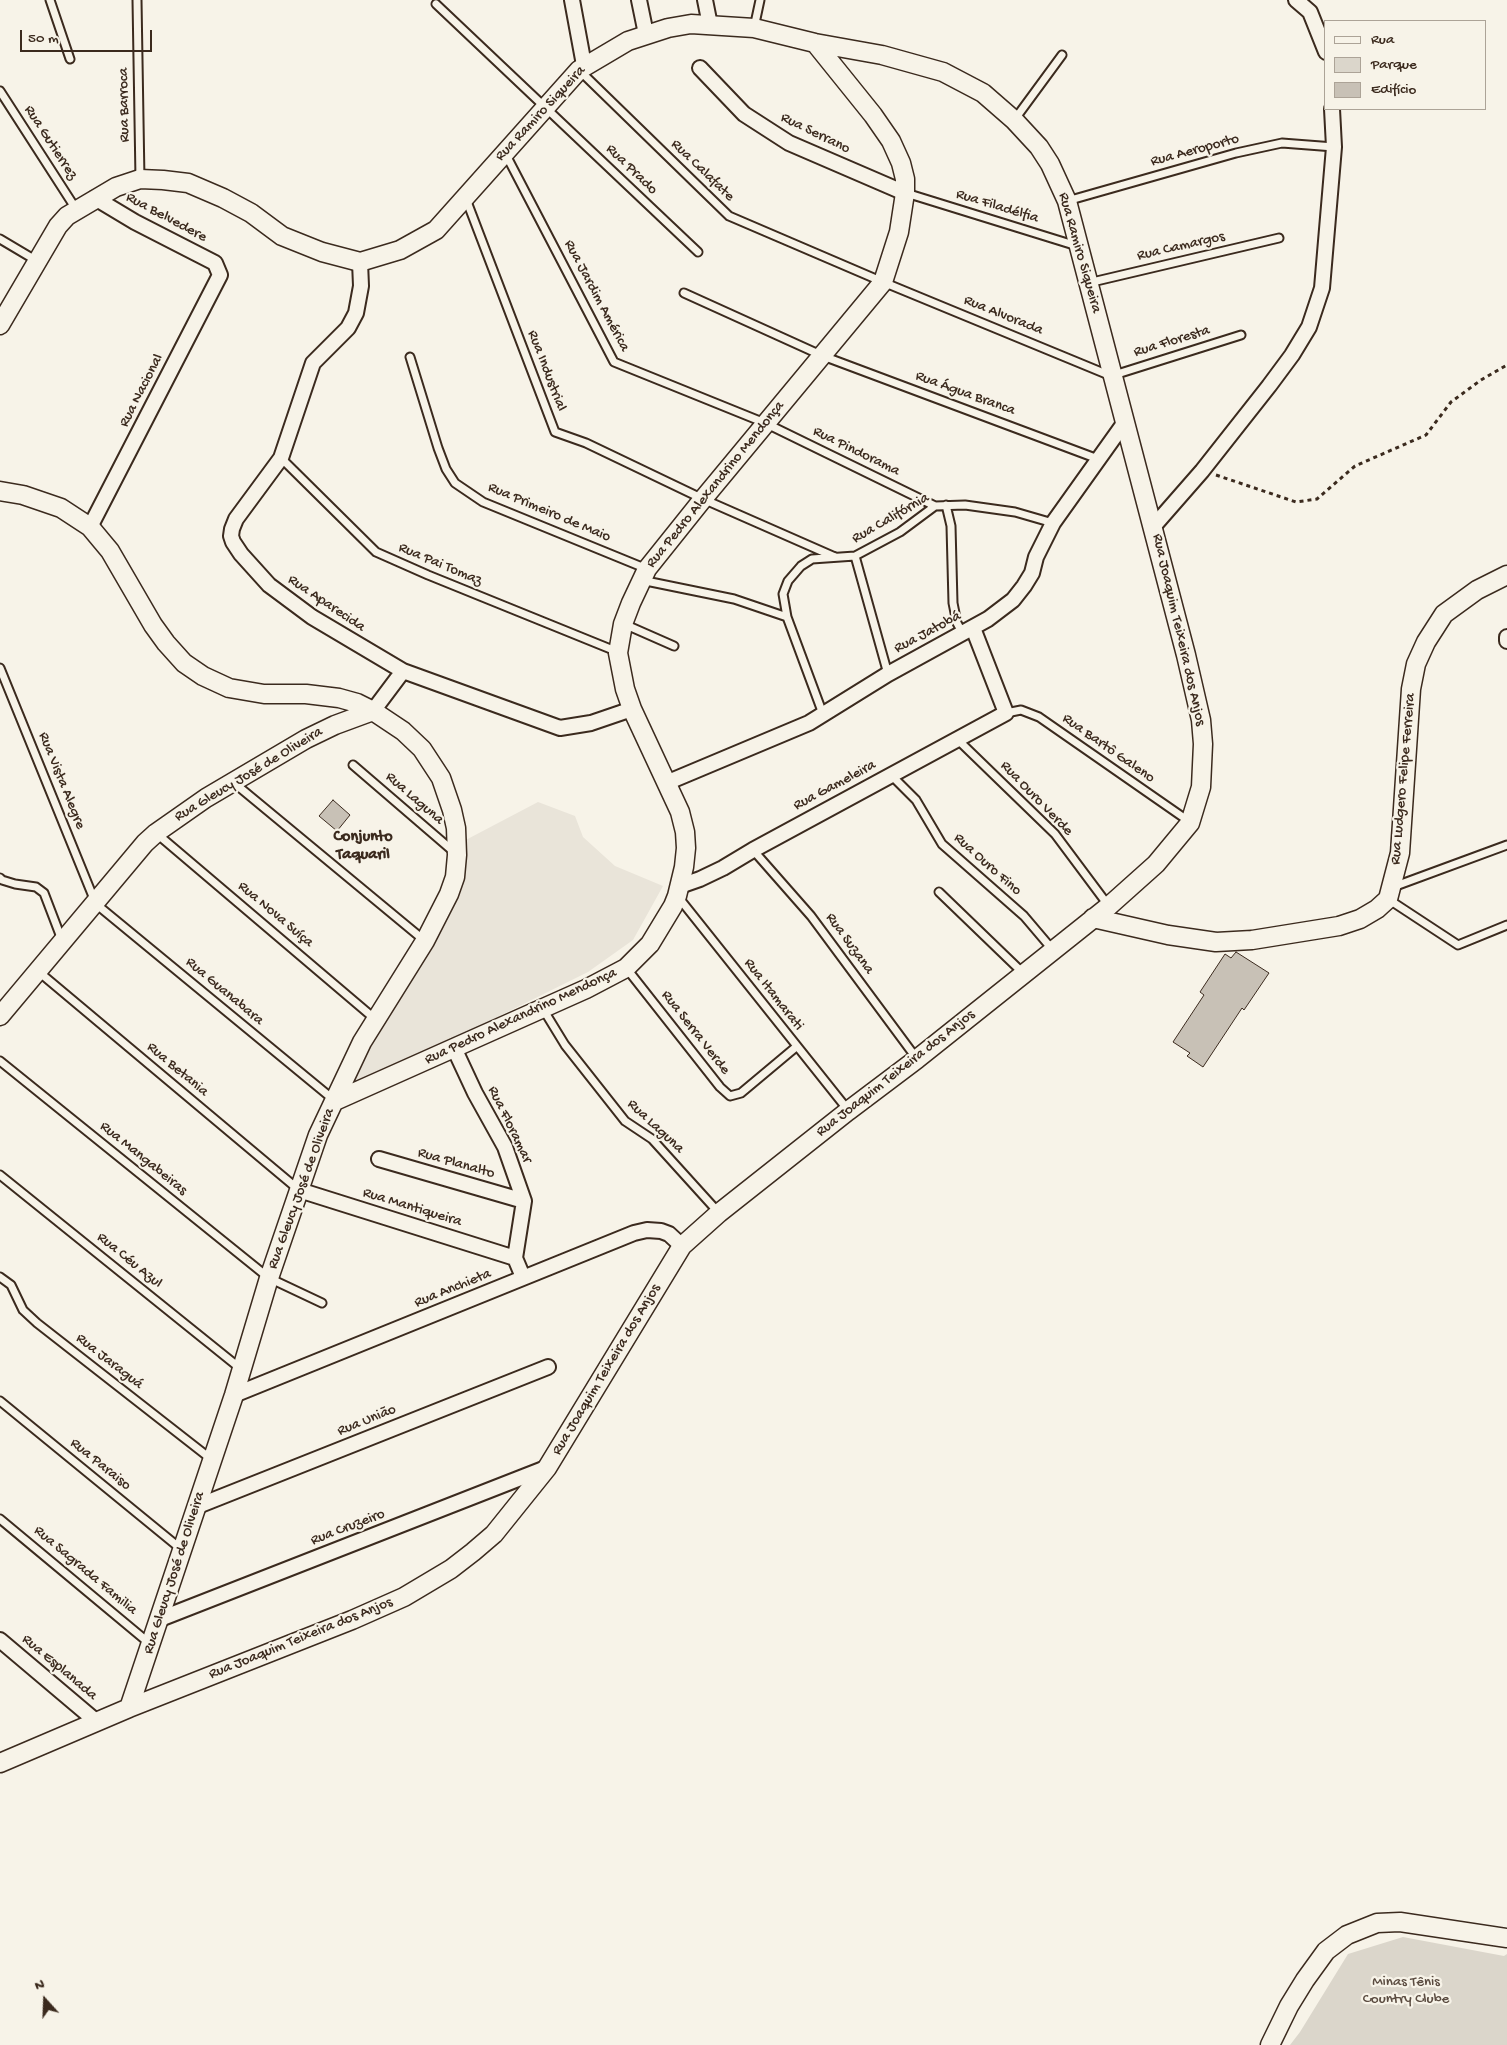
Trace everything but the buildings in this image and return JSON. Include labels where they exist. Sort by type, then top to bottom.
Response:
[{"type":"street","points":[[572,0],[582,68]]},
{"type":"street","points":[[639,0],[646,34]]},
{"type":"street","points":[[705,0],[710,25]]},
{"type":"street","points":[[1296,0],[1310,12],[1324,47]]},
{"type":"street","name":"Rua Ramiro Siqueira","points":[[360,262],[400,250],[436,230],[582,68],[628,41],[646,34],[691,24],[754,28],[815,43],[882,55],[943,72],[983,93],[1014,120],[1039,147],[1050,164],[1067,201],[1153,527]]},
{"type":"street","name":"Rua Pedro Alexandrino Mendonça","points":[[335,1101],[586,989],[626,968],[650,944],[678,891],[686,848],[685,832],[680,812],[632,709],[625,689],[618,653],[623,624],[644,575],[703,499],[883,282],[900,232],[905,193],[905,179],[901,163],[891,141],[815,43]]},
{"type":"street","name":"Rua Serrano","points":[[700,68],[744,114],[788,143],[905,193]]},
{"type":"street","name":"Rua Joaquim Teixeira dos Anjos","points":[[0,1763],[129,1708],[352,1620],[404,1597],[451,1569],[494,1534],[547,1468],[682,1246],[719,1213],[848,1111],[917,1060],[1052,949],[1109,906],[1156,864],[1190,823],[1201,786],[1203,744],[1201,720],[1153,527],[1202,471],[1292,355],[1309,326],[1322,288],[1334,147],[1332,110]]},
{"type":"street","points":[[0,325],[58,226],[76,209],[95,198],[116,187],[140,180],[188,183],[223,198],[251,213],[282,236],[302,246],[360,262]]},
{"type":"street","name":"Rua Belvedere","points":[[95,198],[135,222],[215,263],[219,269]]},
{"type":"street","name":"Rua Aparecida","points":[[360,262],[361,286],[356,313],[348,328],[313,362],[281,458],[236,519],[231,536],[233,542],[241,554],[269,585],[305,612],[403,671],[560,728],[591,723],[632,709]]},
{"type":"street","name":"Rua Nacional","points":[[90,527],[218,281],[219,269]]},
{"type":"street","name":"Rua Jatobá","points":[[666,782],[809,723],[888,674],[968,630],[1013,600],[1032,573],[1036,557],[1052,523],[1125,422]]},
{"type":"street","name":"Rua Gleucy José de Oliveira","points":[[0,491],[23,495],[61,508],[90,527],[110,551],[153,625],[166,643],[184,663],[203,676],[229,688],[264,694],[306,694],[339,698],[357,703],[373,711],[403,732],[422,749],[442,778],[452,810],[457,855],[455,877],[449,894],[426,941],[375,1019],[324,1121],[269,1278],[184,1550],[129,1708]]},
{"type":"street","name":"Rua Ludgero Felipe Ferreira","points":[[1390,893],[1400,853],[1411,689],[1416,664],[1434,626],[1444,614],[1477,590],[1507,575]]},
{"type":"street","points":[[968,630],[1006,713]]},
{"type":"street","points":[[373,711],[403,671]]},
{"type":"street","name":"Rua Gleucy José de Oliveira","points":[[5,1007],[156,833],[206,798],[313,736],[335,725],[373,711]]},
{"type":"street","name":"Rua Gameleira","points":[[678,891],[1006,713]]},
{"type":"street","points":[[1092,918],[1168,935],[1216,942],[1252,940],[1339,926],[1360,919],[1377,909],[1390,893]]},
{"type":"street","name":"Rua Floramar","points":[[454,1048],[475,1093],[505,1147],[524,1200],[515,1258]]},
{"type":"street","name":"Rua Planalto","points":[[379,1159],[524,1200]]},
{"type":"street","name":"Rua Mantiqueira","points":[[299,1190],[515,1258]]},
{"type":"street","name":"Rua Anchieta","points":[[234,1395],[641,1232],[661,1231],[669,1234],[682,1246]]},
{"type":"street","points":[[515,1258],[523,1278]]},
{"type":"street","name":"Rua União","points":[[198,1506],[548,1367]]},
{"type":"street","name":"Rua Cruzeiro","points":[[160,1619],[547,1468]]},
{"type":"street","name":"Rua Esplanada","points":[[0,1640],[97,1722]]},
{"type":"street","points":[[1270,2045],[1289,2006],[1305,1980],[1326,1951],[1348,1935],[1377,1923],[1400,1922],[1507,1938]]},
{"type":"lane","points":[[50,0],[70,59]]},
{"type":"lane","name":"Rua Barroca","points":[[137,0],[140,180]]},
{"type":"lane","points":[[754,28],[760,0]]},
{"type":"lane","name":"Rua Prado","points":[[436,4],[698,252]]},
{"type":"lane","points":[[1014,120],[1062,55]]},
{"type":"lane","name":"Rua Calafate","points":[[582,68],[729,216],[883,282]]},
{"type":"lane","name":"Rua Gutierrez","points":[[0,91],[76,209]]},
{"type":"lane","name":"Rua Aeroporto","points":[[1067,201],[1236,153],[1282,143],[1334,147]]},
{"type":"lane","name":"Rua Jardim América","points":[[505,153],[614,362],[765,423]]},
{"type":"lane","name":"Rua Filadélfia","points":[[905,193],[1080,247]]},
{"type":"lane","name":"Rua Industrial","points":[[465,196],[555,432],[586,443],[703,499],[835,557]]},
{"type":"lane","name":"Rua Camargos","points":[[1088,283],[1280,238]]},
{"type":"lane","points":[[0,240],[38,262]]},
{"type":"lane","name":"Rua Alvorada","points":[[883,282],[1112,376]]},
{"type":"lane","points":[[684,293],[823,356]]},
{"type":"lane","name":"Rua Floresta","points":[[1112,376],[1241,335]]},
{"type":"lane","name":"Rua Água Branca","points":[[823,356],[1098,459]]},
{"type":"lane","name":"Rua Primeiro de Maio","points":[[410,357],[438,448],[446,469],[455,483],[483,502],[644,575]]},
{"type":"lane","name":"Rua Pindorama","points":[[765,423],[935,506]]},
{"type":"lane","name":"Rua Pai Tomaz","points":[[281,458],[376,552],[618,653]]},
{"type":"lane","points":[[946,505],[951,526],[953,603],[957,623],[968,630]]},
{"type":"lane","name":"Rua Califórnia","points":[[823,714],[787,617],[783,594],[788,581],[801,566],[812,559],[854,556],[900,532],[935,506],[946,505],[1015,512],[1052,523]]},
{"type":"lane","points":[[854,556],[888,674]]},
{"type":"lane","points":[[644,575],[734,599],[787,617]]},
{"type":"lane","points":[[623,624],[674,646]]},
{"type":"lane","name":"Rua Vista Alegre","points":[[0,668],[96,904]]},
{"type":"lane","name":"Rua Bartô Galeno","points":[[1006,713],[1020,710],[1038,717],[1190,823]]},
{"type":"lane","name":"Rua Ouro Verde","points":[[957,739],[1055,834],[1109,906]]},
{"type":"lane","name":"Rua Laguna","points":[[353,764],[457,855]]},
{"type":"lane","name":"Rua Ouro Fino","points":[[890,775],[916,800],[942,844],[1024,916],[1052,949]]},
{"type":"lane","points":[[233,782],[426,941]]},
{"type":"lane","name":"Rua Nova Suíça","points":[[156,833],[375,1019]]},
{"type":"lane","points":[[1390,893],[1507,845]]},
{"type":"lane","name":"Rua Suzana","points":[[753,850],[811,916],[917,1060]]},
{"type":"lane","points":[[0,878],[15,884],[36,887],[44,893],[62,942]]},
{"type":"lane","name":"Rua Itamarati","points":[[678,891],[796,1047],[848,1111]]},
{"type":"lane","points":[[938,892],[1023,974]]},
{"type":"lane","points":[[1390,893],[1458,945],[1507,925]]},
{"type":"lane","name":"Rua Guanabara","points":[[96,904],[335,1101]]},
{"type":"lane","name":"Rua Serra Verde","points":[[626,968],[720,1087],[730,1096],[741,1093],[796,1047]]},
{"type":"lane","name":"Rua Betania","points":[[37,970],[299,1190]]},
{"type":"lane","name":"Rua Laguna","points":[[543,1008],[565,1045],[625,1121],[652,1139],[719,1213]]},
{"type":"lane","name":"Rua Mangabeiras","points":[[0,1060],[269,1278],[322,1303]]},
{"type":"lane","name":"Rua Céu Azul","points":[[0,1175],[241,1369]]},
{"type":"lane","name":"Rua Jaraguá","points":[[0,1277],[11,1285],[23,1310],[37,1324],[212,1459]]},
{"type":"lane","name":"Rua Paraiso","points":[[0,1401],[184,1550]]},
{"type":"lane","name":"Rua Sagrada Familia","points":[[0,1519],[152,1644]]},
{"type":"path","points":[[1202,471],[1296,502],[1317,499],[1355,466],[1426,435],[1451,402],[1481,380],[1507,365]]},
{"type":"shaded area","points":[[538,802],[575,816],[583,837],[615,866],[663,886],[633,940],[588,972],[358,1086],[351,1072],[432,936],[460,843]]},
{"type":"green space","name":"Minas Tênis Country Clube","points":[[1403,1937],[1504,1956],[1507,1954],[1507,2045],[1290,2045],[1348,1954]]},
{"type":"district","name":"Conjunto Taquaril","points":[[363,847]]}]
